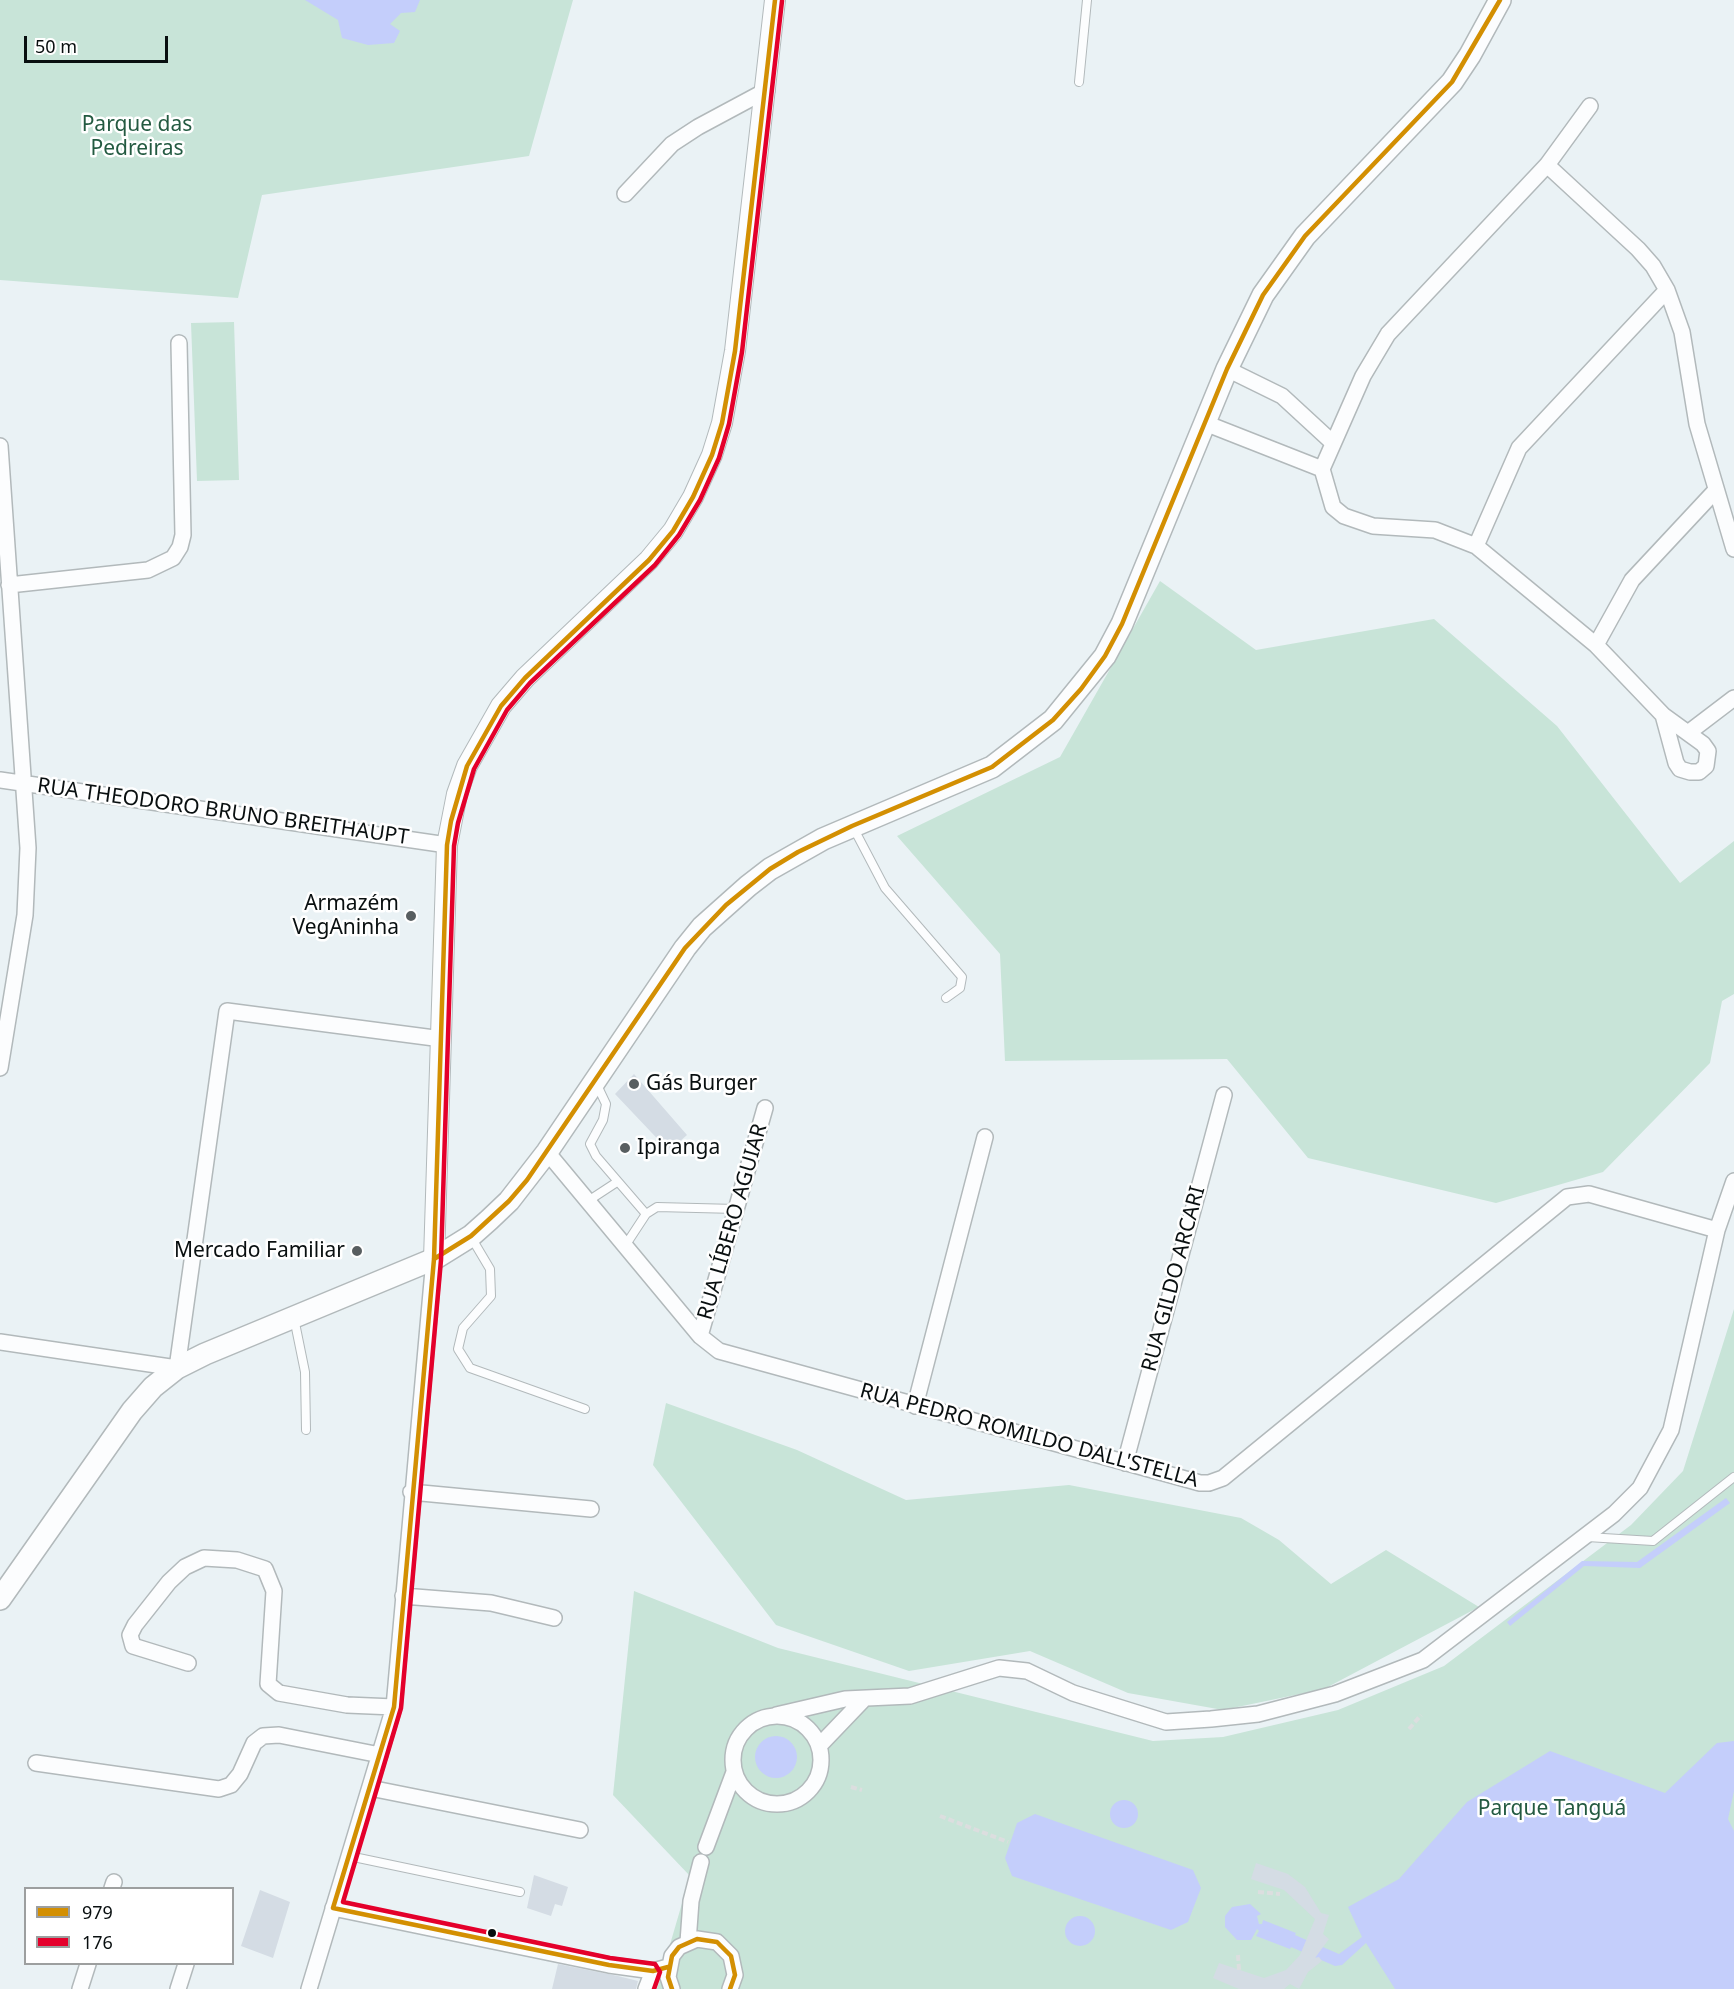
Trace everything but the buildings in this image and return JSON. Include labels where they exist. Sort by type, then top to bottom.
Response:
[{"type":"main road","points":[[0,1599],[132,1411],[153,1387],[177,1368],[434,1259],[471,1236],[509,1201],[547,1152],[669,970],[702,927],[770,869],[852,826],[992,767],[1053,720],[1081,689],[1105,656],[1122,624],[1227,369],[1245,329],[1283,264],[1305,236],[1452,82],[1470,55],[1500,0]]},
{"type":"street","points":[[309,1989],[394,1707],[411,1492],[434,1259],[447,845],[457,794],[467,766],[501,706],[525,678],[648,560],[673,531],[693,497],[712,454],[722,423],[735,351],[767,90],[775,0]]},
{"type":"street","points":[[625,194],[672,144],[767,90]]},
{"type":"street","points":[[1590,106],[1547,165],[1388,334],[1363,376],[1322,469],[1333,507],[1344,516],[1373,526],[1435,530],[1476,546],[1596,645],[1663,715],[1708,751],[1706,766],[1699,772],[1680,769],[1676,763],[1663,715]]},
{"type":"street","points":[[1547,165],[1638,249],[1653,266],[1667,290],[1682,332],[1697,424],[1734,549]]},
{"type":"street","points":[[1476,546],[1519,448],[1667,290]]},
{"type":"street","points":[[9,585],[148,570],[172,558],[180,547],[183,535],[179,344]]},
{"type":"street","points":[[1227,369],[1282,396],[1333,442]]},
{"type":"street","points":[[1204,423],[1322,469]]},
{"type":"street","points":[[0,446],[2,518],[24,783],[28,880],[20,953],[0,1068]]},
{"type":"street","points":[[1596,645],[1632,580],[1716,489]]},
{"type":"street","points":[[1688,733],[1734,698]]},
{"type":"street","name":"RUA THEODORO BRUNO BREITHAUPT","points":[[0,780],[447,845]]},
{"type":"street","points":[[0,1342],[177,1368],[227,1011],[442,1039]]},
{"type":"street","name":"RUA GILDO ARCARI","points":[[1125,1463],[1224,1095]]},
{"type":"street","name":"RUA LÍBERO AGUIAR","points":[[700,1336],[765,1108]]},
{"type":"street","points":[[915,1406],[985,1137]]},
{"type":"street","name":"RUA PEDRO ROMILDO DALL'STELLA","points":[[547,1152],[700,1336],[728,1355],[1209,1484],[1223,1478],[1567,1197],[1589,1194],[1717,1230]]},
{"type":"street","points":[[776,1715],[791,1718],[803,1724],[813,1734],[822,1759],[819,1775],[811,1788],[799,1799],[784,1804],[768,1803],[753,1797],[741,1786],[734,1772],[733,1756],[737,1740],[746,1727],[760,1718],[845,1699],[910,1696],[999,1668],[1027,1671],[1073,1692],[1166,1722],[1258,1714],[1335,1694],[1423,1659],[1614,1514],[1640,1488],[1671,1430],[1717,1230],[1734,1181]]},
{"type":"street","points":[[411,1492],[591,1509]]},
{"type":"street","points":[[188,1663],[133,1646],[130,1635],[135,1625],[169,1581],[185,1567],[204,1558],[237,1560],[265,1569],[274,1591],[268,1684],[279,1693],[347,1705],[394,1707]]},
{"type":"street","points":[[403,1596],[491,1603],[554,1618]]},
{"type":"street","points":[[819,1746],[864,1699]]},
{"type":"street","points":[[36,1764],[219,1789],[231,1785],[240,1774],[254,1743],[263,1736],[279,1735],[380,1755]]},
{"type":"street","points":[[688,1942],[691,1901],[703,1855],[734,1772]]},
{"type":"street","points":[[370,1788],[580,1830]]},
{"type":"street","points":[[333,1908],[609,1965],[652,1971],[668,1966]]},
{"type":"street","points":[[672,1989],[668,1977],[668,1966],[679,1947],[688,1942],[707,1940],[725,1948],[734,1965],[735,1975],[730,1989]]},
{"type":"street","points":[[80,1989],[88,1965]]},
{"type":"street","points":[[178,1989],[186,1965]]},
{"type":"street","points":[[646,1989],[652,1971]]},
{"type":"lane","points":[[1079,82],[1087,0]]},
{"type":"lane","points":[[852,826],[885,888],[962,977],[960,988],[946,998]]},
{"type":"lane","points":[[595,1081],[606,1104],[603,1120],[590,1144],[596,1156],[646,1214]]},
{"type":"lane","points":[[588,1201],[617,1182]]},
{"type":"lane","points":[[625,1246],[646,1214],[657,1208],[736,1209]]},
{"type":"lane","points":[[471,1236],[490,1269],[491,1296],[463,1328],[458,1349],[470,1368],[585,1408]]},
{"type":"lane","points":[[293,1317],[305,1372],[306,1430]]},
{"type":"lane","points":[[1583,1537],[1653,1541],[1734,1477]]},
{"type":"lane","points":[[349,1856],[520,1892]]},
{"type":"path","points":[[1409,1729],[1421,1715]]},
{"type":"path","points":[[851,1787],[862,1790]]},
{"type":"path","points":[[940,1816],[1008,1842]]},
{"type":"path","points":[[1258,1892],[1280,1894]]},
{"type":"path","points":[[1238,1955],[1239,1970]]},
{"type":"green space","name":"Parque das Pedreiras","points":[[0,0],[573,0],[529,156],[262,195],[238,298],[0,280]]},
{"type":"green space","points":[[234,322],[239,480],[197,481],[191,323]]},
{"type":"green space","points":[[1160,581],[1256,650],[1434,619],[1557,726],[1680,883],[1734,841],[1734,994],[1722,1001],[1710,1063],[1603,1172],[1496,1203],[1308,1158],[1227,1059],[1005,1061],[1000,954],[897,836],[1060,757]]},
{"type":"green space","name":"Parque Tanguá","points":[[1734,1309],[1734,1989],[657,1989],[690,1876],[613,1795],[634,1591],[778,1648],[1153,1741],[1223,1737],[1338,1710],[1444,1666],[1631,1525],[1683,1471]]},
{"type":"green space","points":[[666,1403],[797,1450],[906,1500],[1069,1485],[1241,1518],[1279,1540],[1331,1584],[1386,1550],[1479,1607],[1324,1689],[1223,1710],[1128,1693],[1030,1651],[909,1671],[776,1625],[653,1465]]},
{"type":"water","points":[[305,0],[420,0],[415,12],[401,13],[390,24],[400,31],[394,43],[368,45],[342,38],[338,20]]},
{"type":"water","points":[[1726,1498],[1730,1503],[1640,1568],[1584,1566],[1510,1626],[1507,1622],[1582,1561],[1637,1562]]},
{"type":"water","points":[[776,1736],[791,1742],[797,1757],[791,1772],[776,1778],[761,1772],[755,1757],[761,1742]]},
{"type":"water","points":[[1734,1741],[1734,1791],[1728,1819],[1734,1831],[1734,1989],[1395,1989],[1366,1943],[1342,1965],[1335,1966],[1291,1947],[1290,1949],[1256,1936],[1259,1931],[1257,1929],[1251,1940],[1237,1940],[1225,1927],[1225,1916],[1232,1907],[1250,1904],[1261,1914],[1257,1916],[1259,1924],[1262,1924],[1263,1920],[1339,1954],[1362,1937],[1348,1907],[1399,1879],[1467,1802],[1550,1751],[1665,1793],[1717,1743]]},
{"type":"water","points":[[1124,1800],[1134,1804],[1138,1814],[1134,1824],[1124,1828],[1114,1824],[1110,1814],[1114,1804]]},
{"type":"water","points":[[1035,1814],[1193,1870],[1201,1888],[1188,1922],[1171,1930],[1012,1876],[1005,1858],[1017,1823]]},
{"type":"water","points":[[1080,1916],[1086,1917],[1094,1925],[1094,1937],[1086,1945],[1080,1946],[1074,1945],[1066,1937],[1065,1931],[1066,1925],[1074,1917]]},
{"type":"transit line","name":"979","points":[[668,1967],[653,1971],[609,1965],[333,1908],[394,1707],[434,1259],[447,845],[451,821],[467,766],[501,706],[525,678],[649,560],[673,531],[693,497],[712,455],[722,423],[735,351],[775,0]]},
{"type":"transit line","name":"979","points":[[434,1259],[471,1236],[509,1201],[527,1180],[685,948],[726,905],[770,869],[798,852],[852,826],[992,767],[1053,720],[1081,689],[1105,656],[1122,624],[1227,369],[1263,295],[1305,236],[1452,82],[1500,0]]},
{"type":"transit line","name":"176","points":[[654,1989],[660,1972],[655,1964],[610,1958],[343,1902],[401,1708],[441,1260],[454,846],[458,823],[474,769],[507,710],[530,683],[655,565],[679,535],[700,500],[719,458],[729,424],[742,352],[782,1]]},
{"type":"transit line","name":"979","points":[[672,1989],[668,1977],[672,1956],[679,1947],[697,1939],[717,1942],[731,1956],[735,1975],[730,1989]]},
{"type":"place","name":"Armazém VegAninha","points":[[411,916]]},
{"type":"place","name":"Gás Burger","points":[[634,1084]]},
{"type":"place","name":"Ipiranga","points":[[625,1148]]},
{"type":"place","name":"Mercado Familiar","points":[[357,1251]]}]
